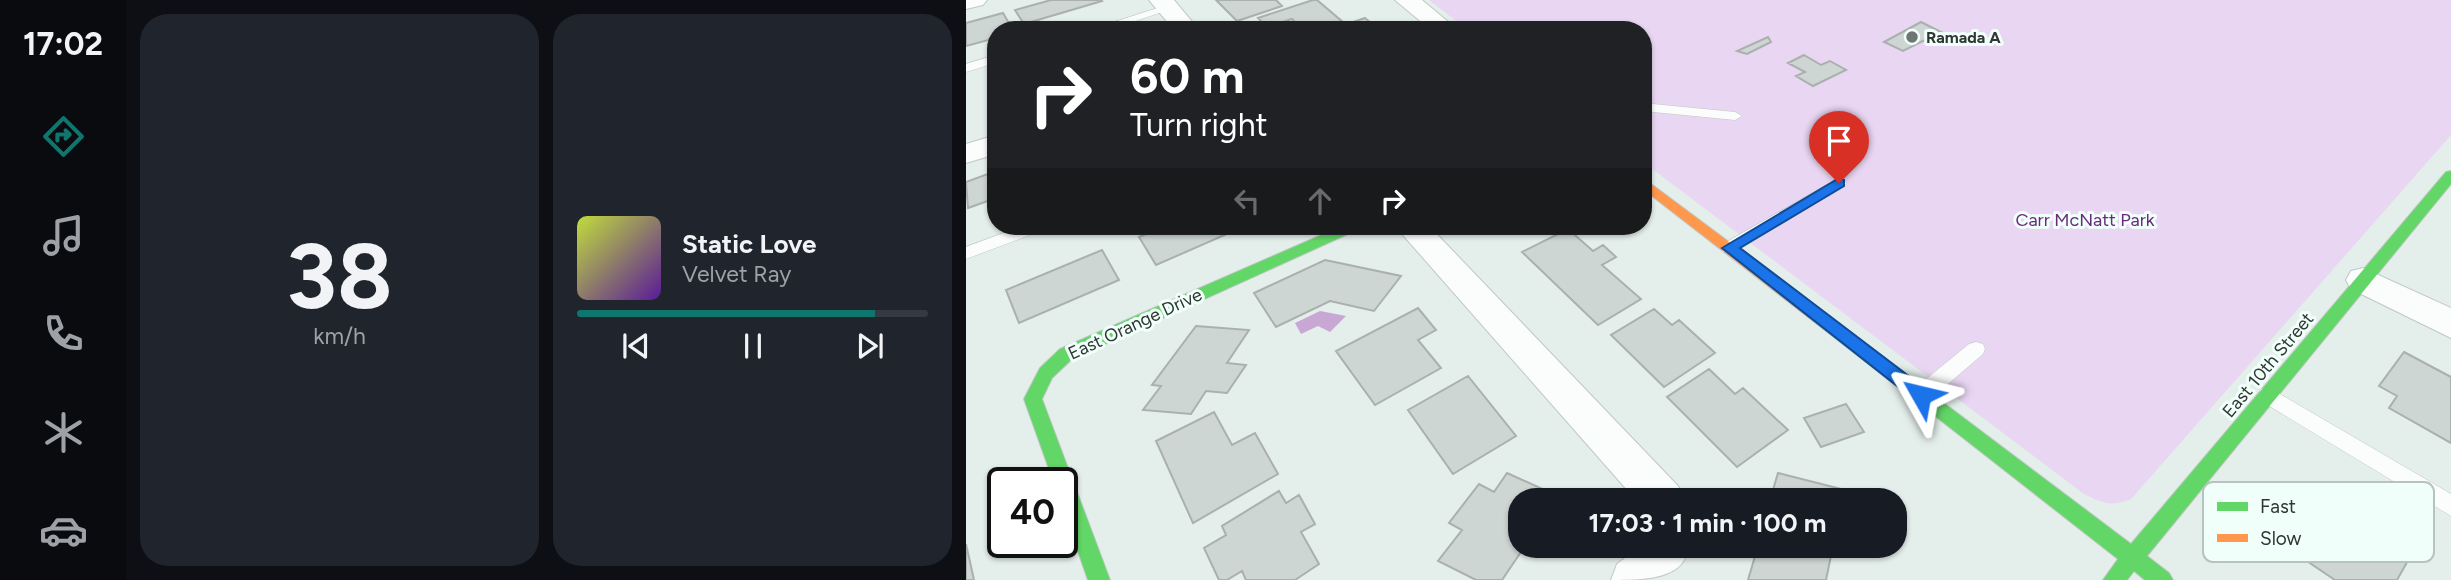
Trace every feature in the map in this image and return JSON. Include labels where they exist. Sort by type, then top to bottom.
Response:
[{"type":"street","points":[[966,2],[975,0]]},
{"type":"street","points":[[1408,0],[1435,21]]},
{"type":"street","points":[[1164,4],[1179,21]]},
{"type":"street","points":[[966,154],[987,147]]},
{"type":"street","name":"East 10th Street","points":[[2114,580],[2450,177]]},
{"type":"street","points":[[1652,189],[2162,580]]},
{"type":"street","name":"East Orange Drive","points":[[1099,580],[1033,400],[1046,373],[1066,354],[1334,235]]},
{"type":"street","points":[[1419,235],[1652,488]]},
{"type":"street","points":[[2363,280],[2451,324]]},
{"type":"street","points":[[1634,580],[1662,558]]},
{"type":"lane","points":[[1119,21],[1164,4]]},
{"type":"lane","points":[[966,68],[987,62]]},
{"type":"lane","points":[[1652,108],[1735,116]]},
{"type":"lane","points":[[1729,248],[1839,183]]},
{"type":"lane","points":[[966,253],[1013,235]]},
{"type":"lane","points":[[1921,395],[1976,349]]},
{"type":"lane","points":[[2268,395],[2411,482]]},
{"type":"lane","points":[[2434,496],[2451,506]]},
{"type":"green space","name":"Carr McNatt Park","points":[[1429,0],[2451,0],[2451,135],[2131,499],[2107,503],[2084,494],[1652,169],[1652,21],[1456,21]]},
{"type":"shaded area","points":[[1320,311],[1346,316],[1330,332],[1318,326],[1301,334],[1295,323]]},
{"type":"building","points":[[1051,0],[1102,1],[1034,21],[1022,21],[1015,10]]},
{"type":"building","points":[[1216,0],[1276,0],[1282,6],[1237,21]]},
{"type":"building","points":[[1317,0],[1342,21],[1261,21],[1258,18]]},
{"type":"building","points":[[1003,13],[1008,21],[987,21],[987,40],[966,46],[966,23]]},
{"type":"building","name":"Ramada A","points":[[1921,22],[1941,32],[1903,51],[1884,42]]},
{"type":"building","points":[[1768,37],[1771,42],[1747,54],[1737,51]]},
{"type":"building","points":[[1804,55],[1821,65],[1830,61],[1846,70],[1813,86],[1796,76],[1805,72],[1788,63]]},
{"type":"building","points":[[987,174],[987,201],[968,208],[966,182]]},
{"type":"building","points":[[1144,235],[1225,235],[1156,265],[1139,237]]},
{"type":"building","points":[[1556,235],[1575,235],[1593,251],[1603,245],[1616,257],[1602,265],[1641,299],[1598,325],[1522,252]]},
{"type":"building","points":[[1102,250],[1119,280],[1019,323],[1006,290]]},
{"type":"building","points":[[1325,260],[1401,276],[1374,311],[1330,301],[1276,327],[1254,293]]},
{"type":"building","points":[[1418,308],[1436,330],[1418,340],[1441,368],[1375,405],[1336,351]]},
{"type":"building","points":[[1654,309],[1672,325],[1679,320],[1715,353],[1664,387],[1611,335]]},
{"type":"building","points":[[1196,326],[1249,330],[1227,363],[1246,365],[1227,393],[1206,391],[1191,414],[1143,410],[1161,386],[1152,385]]},
{"type":"building","points":[[2404,352],[2451,377],[2451,443],[2389,408],[2397,396],[2379,386]]},
{"type":"building","points":[[1709,369],[1735,394],[1743,388],[1788,430],[1737,467],[1667,397]]},
{"type":"building","points":[[1468,376],[1516,436],[1453,474],[1408,410]]},
{"type":"building","points":[[1846,404],[1864,432],[1821,447],[1804,418]]},
{"type":"building","points":[[1214,412],[1232,445],[1255,433],[1278,474],[1193,523],[1156,441]]},
{"type":"building","points":[[1507,473],[1540,488],[1508,488],[1508,558],[1517,558],[1502,580],[1476,580],[1438,561],[1462,530],[1449,523],[1479,484],[1494,492]]},
{"type":"building","points":[[1778,473],[1837,488],[1774,488]]},
{"type":"building","points":[[1279,491],[1286,503],[1299,495],[1315,524],[1301,532],[1319,564],[1295,580],[1246,580],[1242,571],[1227,580],[1219,580],[1204,548],[1226,535],[1222,526]]},
{"type":"building","points":[[966,544],[974,580],[966,580]]},
{"type":"building","points":[[1754,558],[1831,558],[1826,580],[1748,580]]},
{"type":"building","points":[[2308,562],[2407,562],[2397,580],[2335,580]]},
{"type":"traffic: fast","points":[[2114,580],[2451,175]]},
{"type":"traffic: fast","points":[[1099,580],[1033,399],[1046,373],[1066,354],[1334,235]]},
{"type":"traffic: fast","points":[[1849,340],[2162,580]]},
{"type":"traffic: slow","points":[[1652,189],[1849,340]]},
{"type":"place","name":"Ramada A","points":[[1912,37]]},
{"type":"route","points":[[1839,183],[1729,248],[1921,395]]}]
